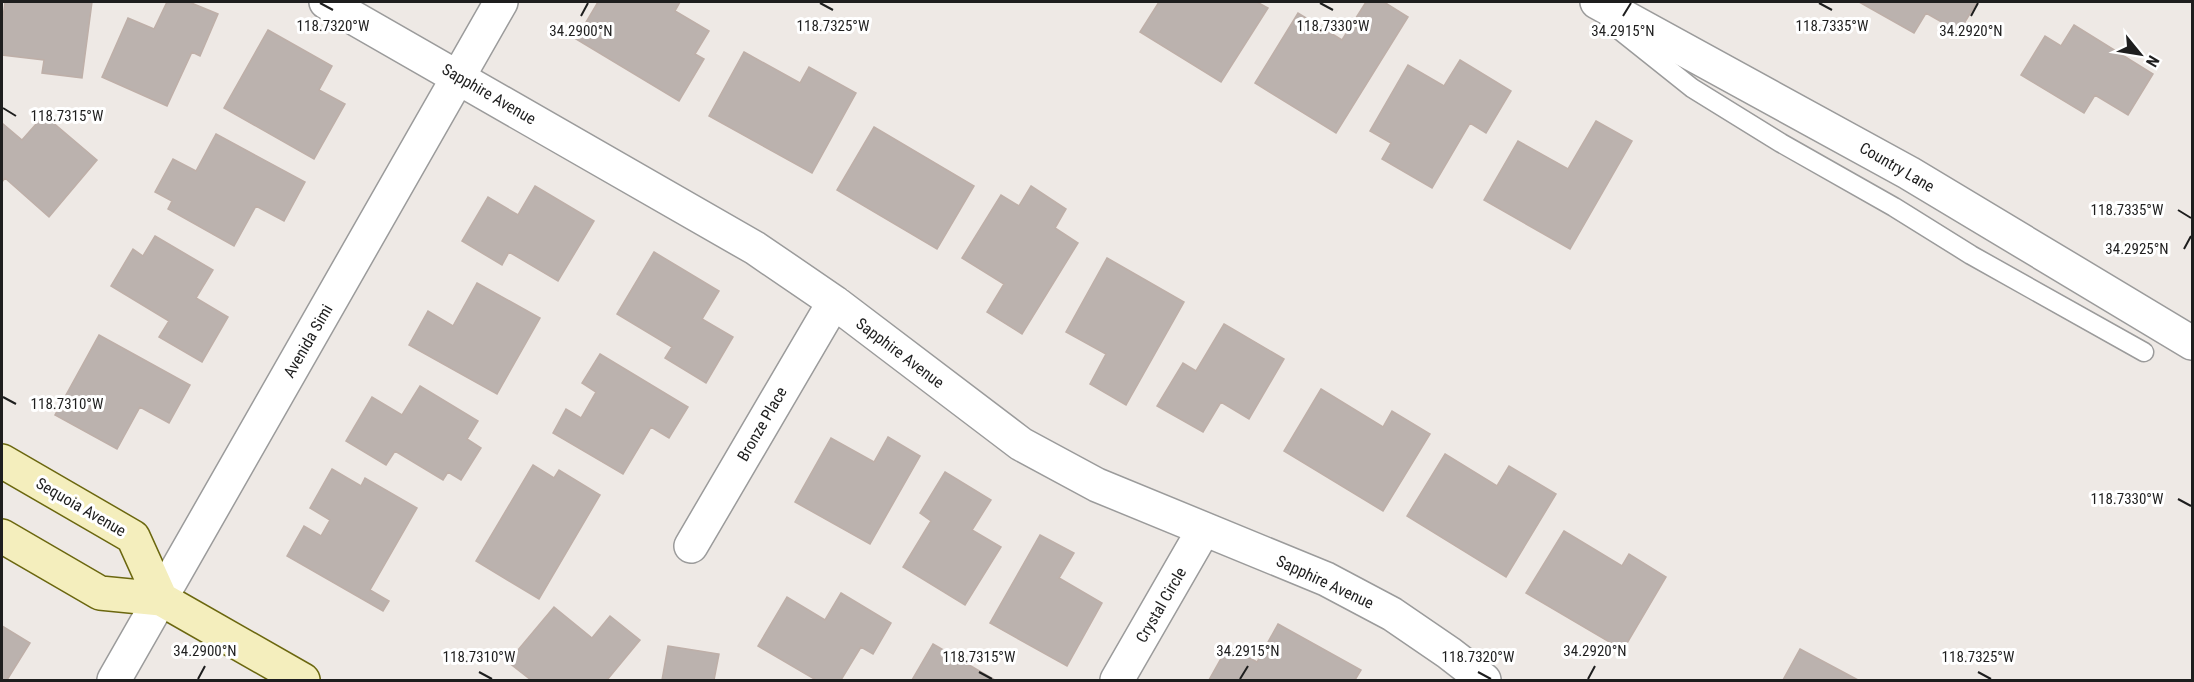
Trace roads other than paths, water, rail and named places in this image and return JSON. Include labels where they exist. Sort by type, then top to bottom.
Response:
[{"type":"street","name":"Sapphire Avenue","points":[[326,2],[755,248],[834,302],[1021,444],[1097,485],[1326,579],[1382,609],[1449,653],[1484,681]]},
{"type":"street","name":"Avenida Simi","points":[[114,681],[501,2]]},
{"type":"street","name":"Country Lane","points":[[1597,2],[1909,173],[2193,343]]},
{"type":"street","name":"Bronze Place","points":[[691,546],[834,302]]},
{"type":"street","name":"Sequoia Avenue","points":[[2,461],[133,537],[161,599]]},
{"type":"street","name":"Crystal Circle","points":[[1117,681],[1204,530]]},
{"type":"street","points":[[2,536],[100,593],[161,599],[303,681]]},
{"type":"lane","points":[[1583,2],[1692,88],[1971,255],[2144,352]]}]
